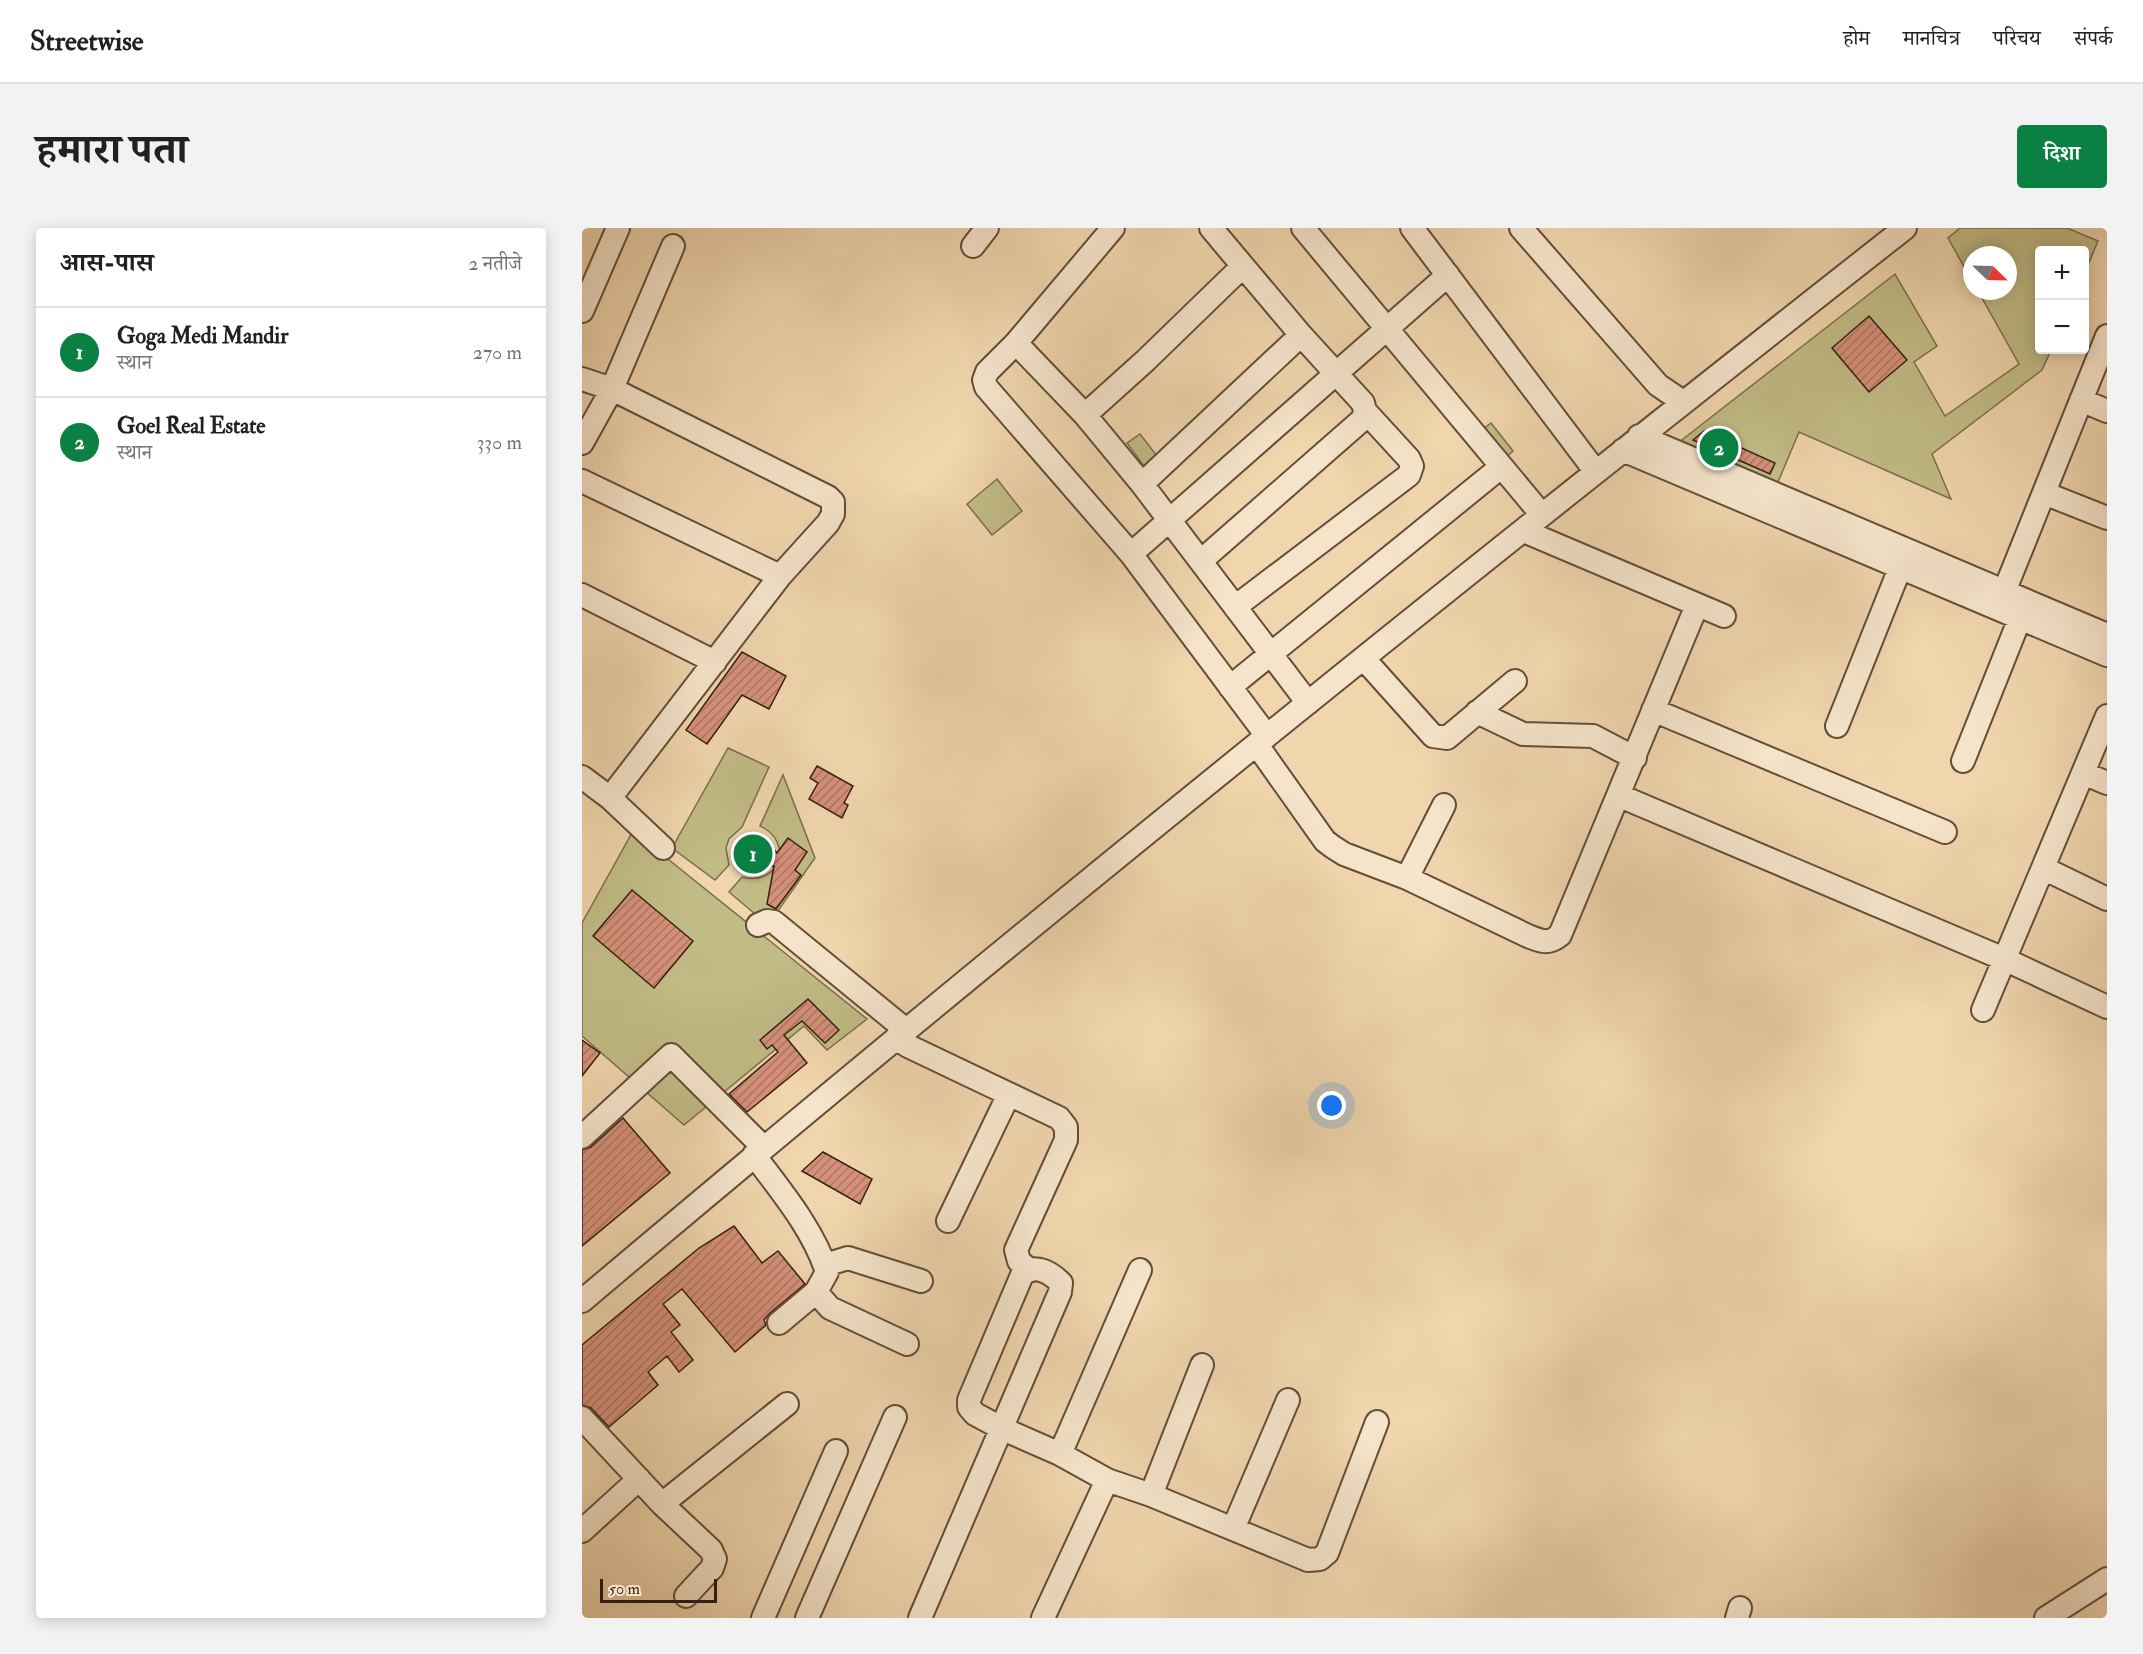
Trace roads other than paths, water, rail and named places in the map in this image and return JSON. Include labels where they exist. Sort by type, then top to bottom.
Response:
[{"type":"street","points":[[582,311],[618,228]]},
{"type":"street","points":[[973,246],[987,228]]},
{"type":"street","points":[[1113,228],[1016,344],[987,372],[984,380],[986,387],[1131,554],[1230,687],[1325,841],[1344,854],[1407,878],[1528,936],[1546,942],[1553,941],[1560,935],[1620,796],[1697,605]]},
{"type":"street","points":[[1211,228],[1301,335],[1363,404],[1365,411],[1409,459],[1412,466],[1409,475],[1235,607]]},
{"type":"street","points":[[1303,228],[1542,515]]},
{"type":"street","points":[[1412,228],[1484,327],[1596,472]]},
{"type":"street","points":[[1521,228],[1658,385],[1683,402]]},
{"type":"street","points":[[582,1300],[758,1151],[1308,703],[1631,443],[1905,228]]},
{"type":"street","points":[[582,443],[612,390],[673,246]]},
{"type":"street","points":[[1085,415],[1138,368],[1243,266]]},
{"type":"street","points":[[1131,554],[1168,519],[1448,275]]},
{"type":"street","points":[[1142,484],[1301,335]]},
{"type":"street","points":[[2004,592],[2107,336]]},
{"type":"street","points":[[1016,344],[1085,415],[1142,484],[1202,560],[1270,655],[1308,703]]},
{"type":"street","points":[[582,379],[612,390],[828,497],[833,502],[833,514],[828,523],[780,576],[610,798]]},
{"type":"street","points":[[2081,400],[2107,411]]},
{"type":"street","points":[[1202,560],[1363,419],[1365,411]]},
{"type":"street","points":[[1631,443],[1900,568],[2107,655]]},
{"type":"street","points":[[1631,443],[2107,635]]},
{"type":"street","points":[[1230,687],[1501,467]]},
{"type":"street","points":[[582,481],[780,576]]},
{"type":"street","points":[[2044,493],[2107,518]]},
{"type":"street","points":[[1524,531],[1724,616]]},
{"type":"street","points":[[1837,726],[1900,568]]},
{"type":"street","points":[[582,595],[715,662]]},
{"type":"street","points":[[1963,761],[2020,618]]},
{"type":"street","points":[[1364,659],[1433,736],[1447,738],[1515,681]]},
{"type":"street","points":[[1653,710],[1945,832]]},
{"type":"street","points":[[1477,712],[1523,734],[1593,736],[1635,758]]},
{"type":"street","points":[[1983,1010],[2107,716]]},
{"type":"street","points":[[2083,772],[2107,783]]},
{"type":"street","points":[[582,777],[610,798],[663,848]]},
{"type":"street","points":[[1620,796],[2004,959],[2107,1007]]},
{"type":"street","points":[[1407,878],[1444,805]]},
{"type":"street","points":[[2043,868],[2107,899]]},
{"type":"street","points":[[758,925],[767,921],[774,922],[901,1034],[908,1046],[1059,1118],[1066,1127],[1066,1140],[1016,1250],[1019,1261],[1028,1269]]},
{"type":"street","points":[[582,1137],[671,1055],[758,1151],[825,1265],[827,1272],[816,1292],[779,1323]]},
{"type":"street","points":[[948,1221],[1009,1094]]},
{"type":"street","points":[[825,1265],[848,1258],[921,1281]]},
{"type":"street","points":[[920,1618],[1003,1429],[1060,1292],[1061,1283],[1055,1278],[1035,1268],[1028,1269],[1022,1275],[969,1400],[969,1407],[975,1414],[1003,1429],[1060,1454],[1107,1480],[1151,1495],[1308,1560],[1320,1559],[1327,1553],[1377,1422]]},
{"type":"street","points":[[1060,1454],[1140,1270]]},
{"type":"street","points":[[816,1292],[830,1308],[907,1344]]},
{"type":"street","points":[[1151,1495],[1202,1365]]},
{"type":"street","points":[[1233,1529],[1288,1400]]},
{"type":"street","points":[[662,1503],[787,1404]]},
{"type":"street","points":[[807,1618],[895,1417]]},
{"type":"street","points":[[582,1418],[662,1503],[702,1539],[715,1559],[712,1568],[686,1596]]},
{"type":"street","points":[[763,1618],[836,1451]]},
{"type":"street","points":[[582,1531],[639,1479]]},
{"type":"street","points":[[1043,1618],[1107,1480]]},
{"type":"street","points":[[2046,1618],[2107,1580]]},
{"type":"place","name":"Goel Real Estate","points":[[1719,448]]},
{"type":"place","name":"Goga Medi Mandir","points":[[753,854]]}]
